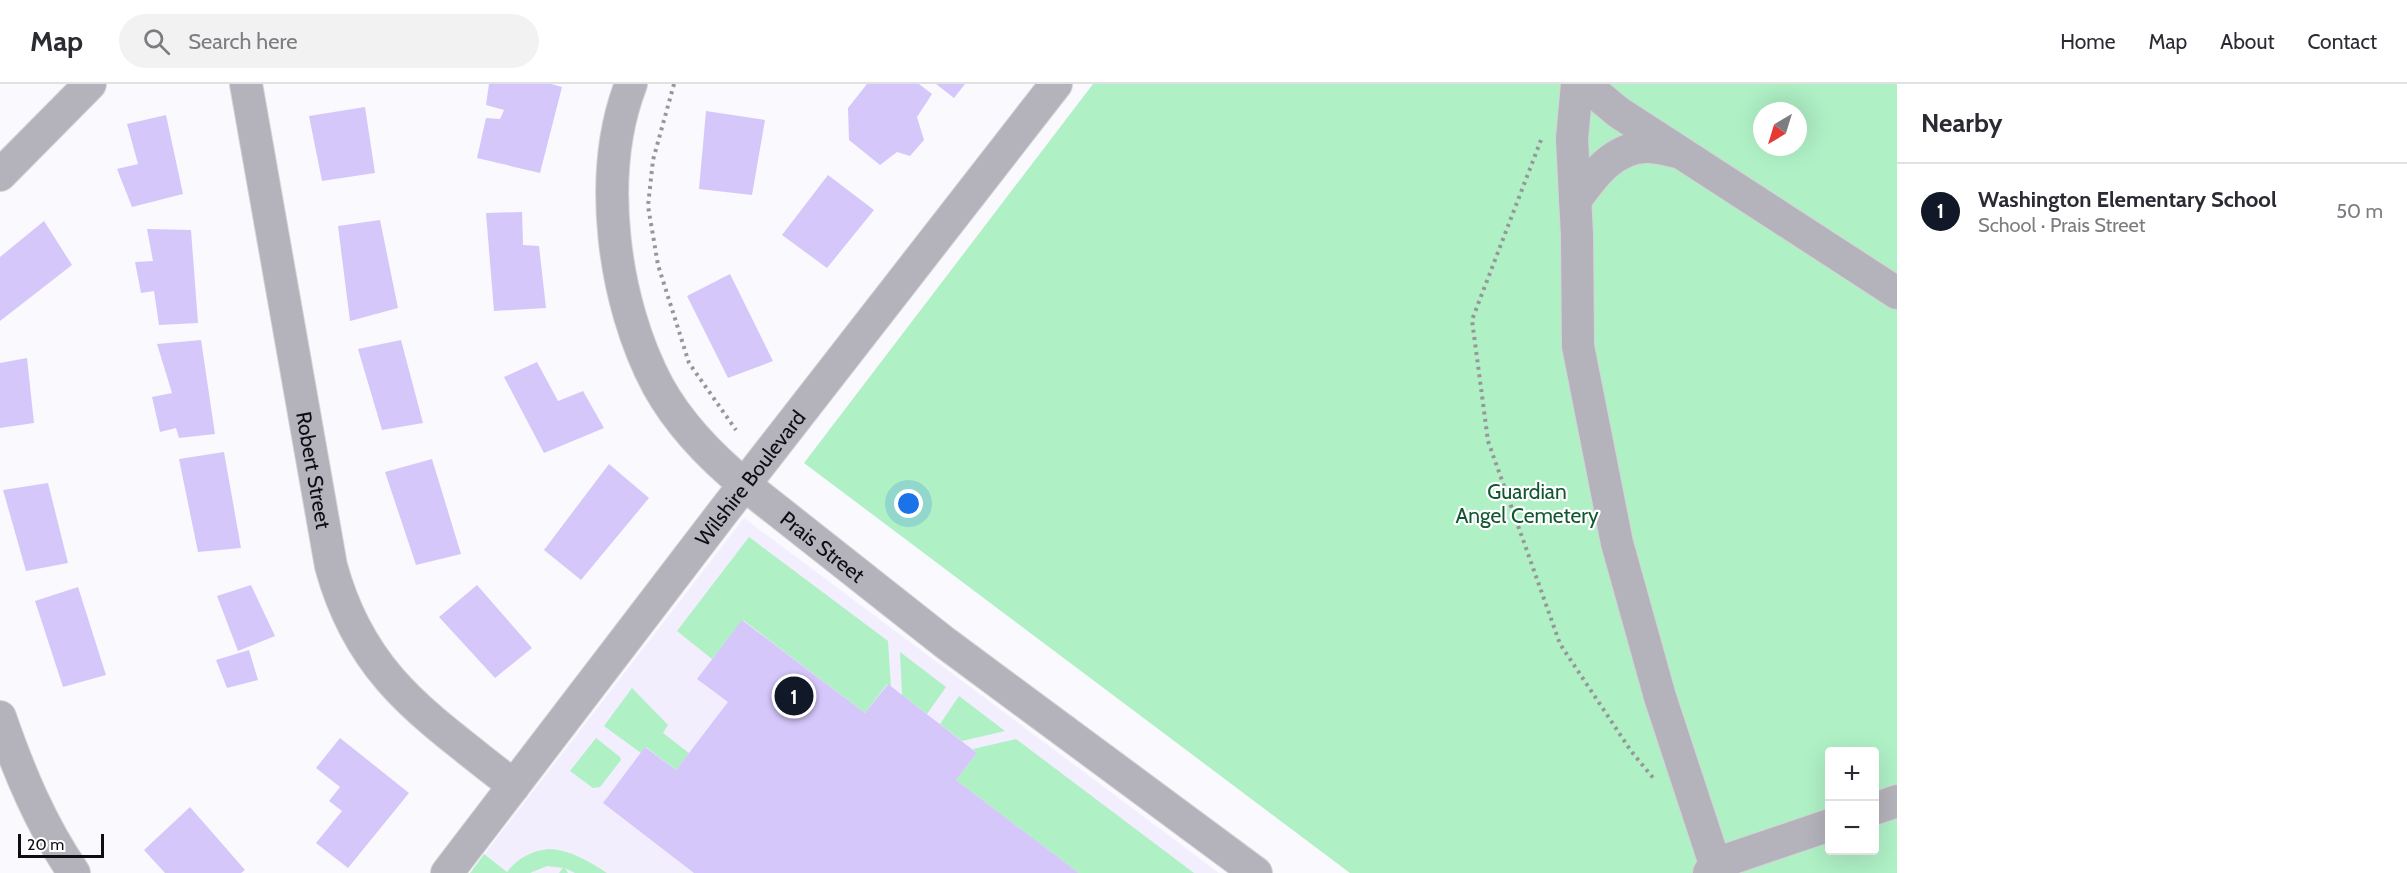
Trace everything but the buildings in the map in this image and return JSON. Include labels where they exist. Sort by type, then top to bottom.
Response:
[{"type":"street","points":[[0,175],[90,84]]},
{"type":"street","name":"Robert Street","points":[[246,84],[336,585],[363,644],[385,676],[412,705],[513,787]]},
{"type":"street","name":"Prais Street","points":[[631,84],[617,138],[612,185],[614,231],[621,279],[642,349],[659,387],[677,414],[717,462],[745,485],[944,642],[1256,873]]},
{"type":"street","name":"Wilshire Boulevard","points":[[447,873],[1056,84]]},
{"type":"street","points":[[1577,84],[1572,139],[1578,346],[1617,543],[1660,697],[1712,868],[1825,827]]},
{"type":"street","points":[[1587,84],[1618,112],[1894,285]]},
{"type":"street","points":[[1575,201],[1598,170],[1621,154],[1646,147],[1681,152]]},
{"type":"street","points":[[0,717],[21,777],[60,853],[74,873]]},
{"type":"street","points":[[1879,808],[1897,801]]},
{"type":"path","points":[[674,84],[653,160],[648,206],[658,265],[689,363],[736,430]]},
{"type":"path","points":[[1544,132],[1472,321],[1488,441],[1560,644]]},
{"type":"shaded area","points":[[744,518],[1219,873],[470,873]]},
{"type":"green space","name":"Guardian Angel Cemetery","points":[[1093,84],[1897,84],[1897,873],[1350,873],[804,463]]},
{"type":"green space","points":[[749,537],[888,641],[891,687],[887,684],[865,713],[743,620],[712,659],[677,631]]},
{"type":"green space","points":[[900,652],[946,687],[927,714],[902,695]]},
{"type":"green space","points":[[632,688],[668,725],[663,733],[689,753],[676,770],[646,747],[641,753],[604,726]]},
{"type":"green space","points":[[959,696],[1005,731],[962,741],[940,724]]},
{"type":"green space","points":[[596,738],[621,760],[600,787],[593,788],[570,771]]},
{"type":"green space","points":[[1016,739],[1194,873],[1079,873],[956,780],[977,753],[973,749]]},
{"type":"green space","points":[[549,849],[572,854],[607,873],[575,873],[565,868],[568,873],[559,873],[563,868],[547,866],[530,873],[470,873],[484,854],[507,872],[525,856]]},
{"type":"place","name":"Washington Elementary School","points":[[794,696]]}]
